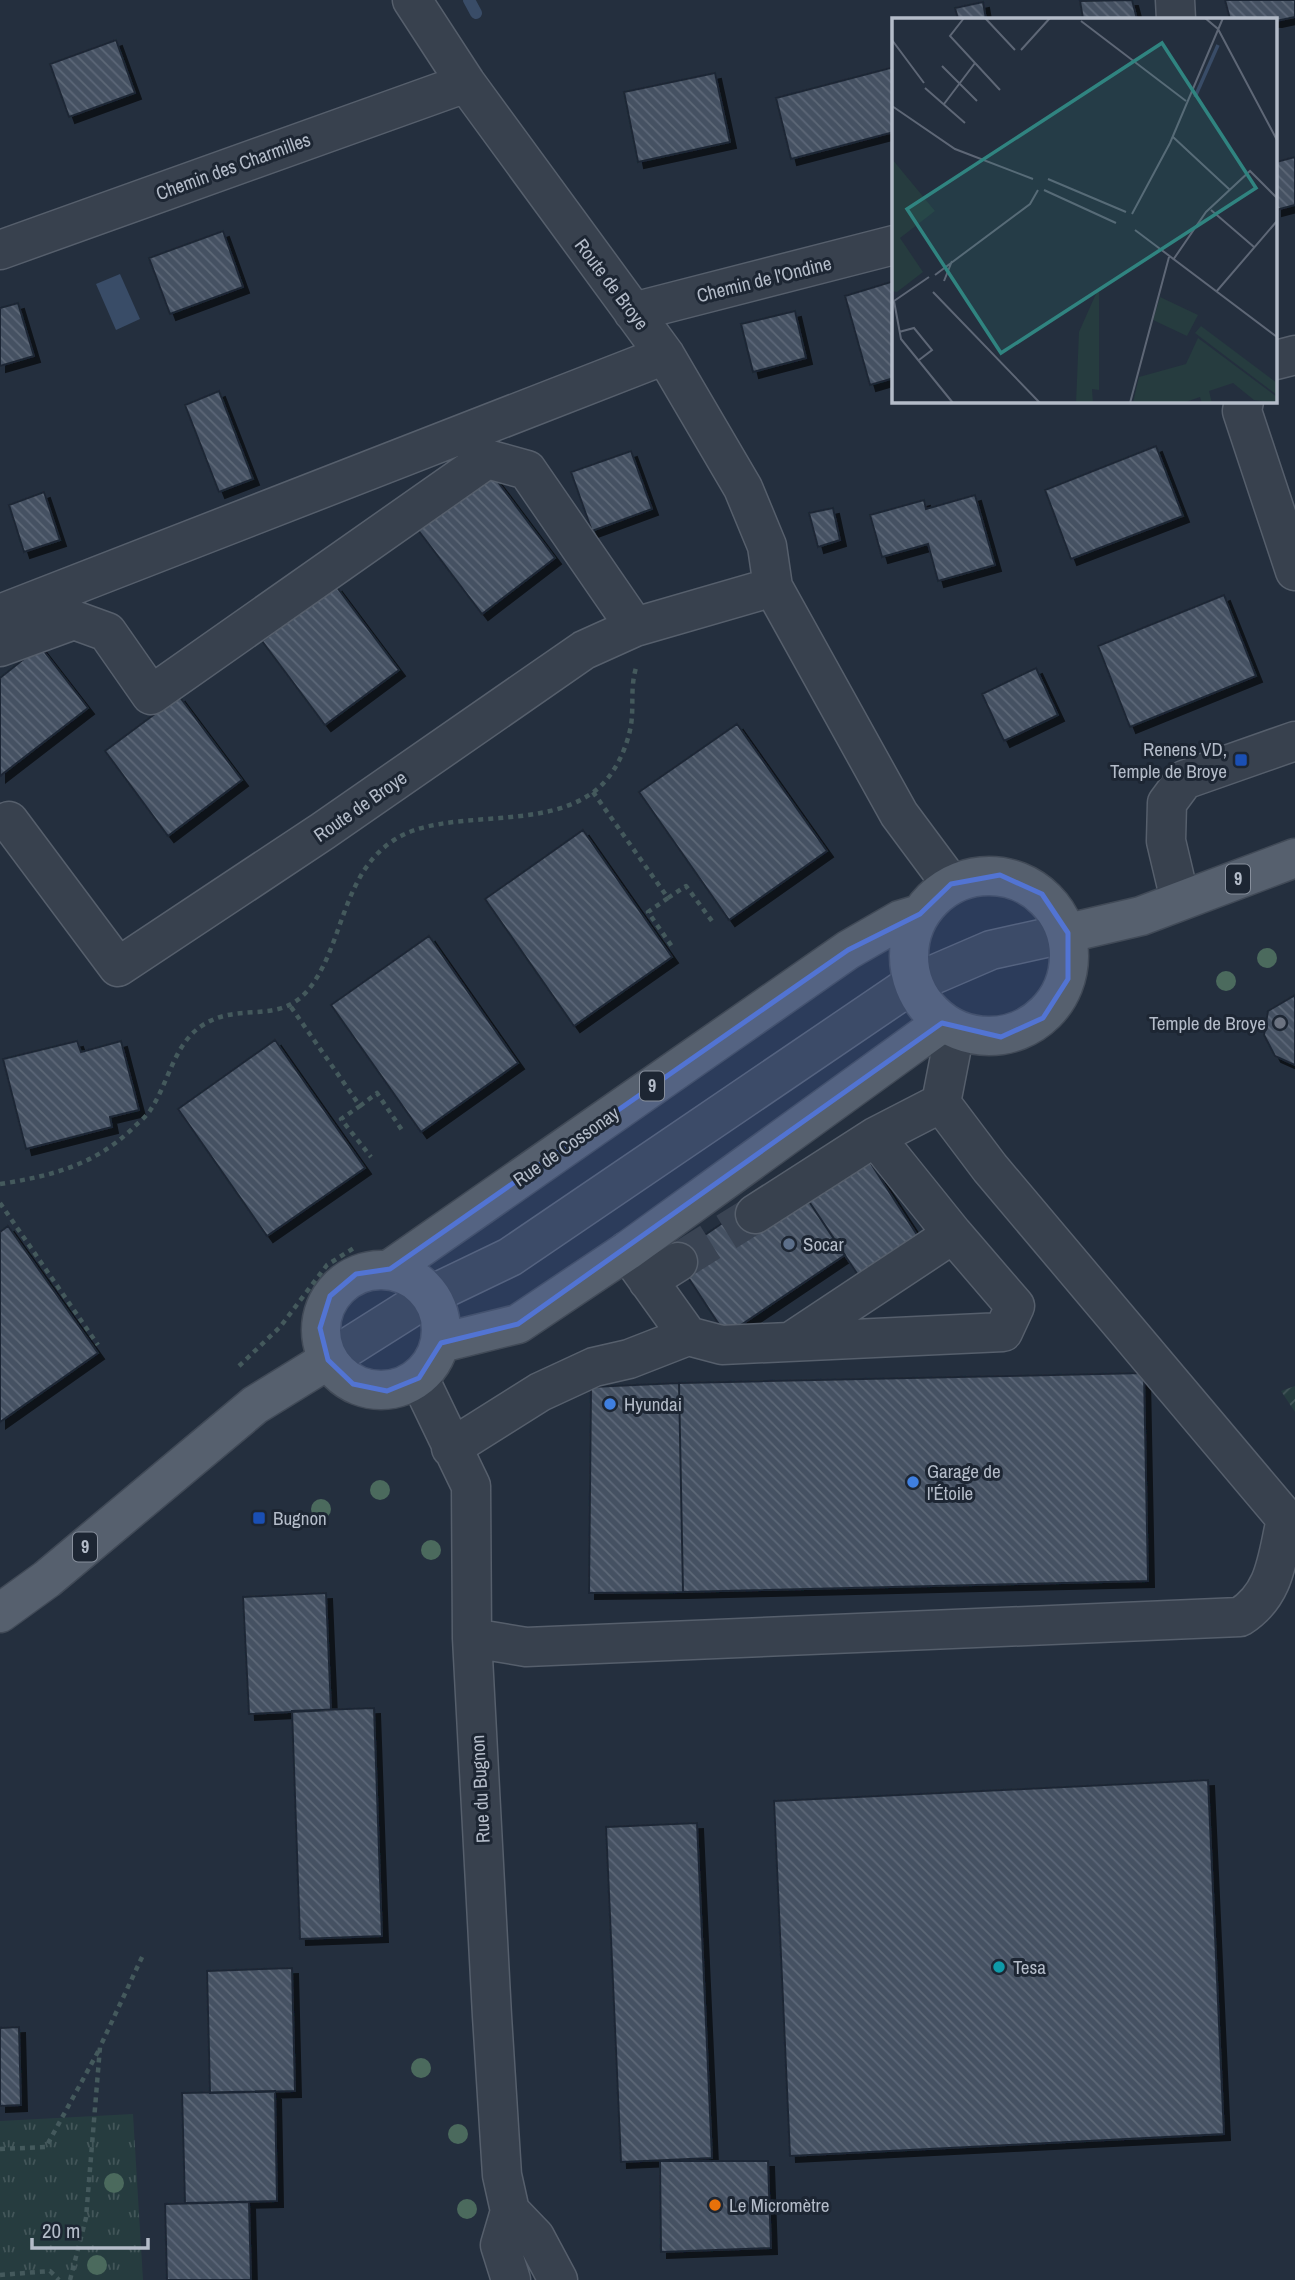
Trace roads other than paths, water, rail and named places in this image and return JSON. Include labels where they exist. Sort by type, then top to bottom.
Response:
[{"type":"main road","name":"9","points":[[1068,933],[1141,916],[1295,858]]},
{"type":"main road","points":[[912,984],[948,1027],[1001,1037],[1043,1018],[1068,979],[1068,933],[1042,894],[1000,875],[951,884]]},
{"type":"main road","name":"9","points":[[912,984],[908,948],[920,914],[951,884]]},
{"type":"main road","name":"Rue de Cossonay","points":[[327,1360],[320,1328],[330,1296],[356,1274],[390,1269],[848,950],[900,920],[920,914]]},
{"type":"main road","points":[[441,1343],[518,1324],[948,1027]]},
{"type":"main road","points":[[327,1360],[353,1384],[387,1391],[419,1378],[441,1343],[441,1318],[431,1295],[413,1278],[390,1269]]},
{"type":"main road","name":"9","points":[[0,1613],[67,1562],[255,1405],[327,1360]]},
{"type":"street","name":"Route de Broye","points":[[412,0],[466,83],[665,355],[743,488],[767,546],[774,587],[899,814],[951,884]]},
{"type":"street","points":[[1174,0],[1176,18]]},
{"type":"street","name":"Chemin des Charmilles","points":[[0,250],[466,83]]},
{"type":"street","name":"Chemin de l'Ondine","points":[[633,312],[892,247]]},
{"type":"street","points":[[0,614],[665,355]]},
{"type":"street","points":[[1278,359],[1295,355]]},
{"type":"street","points":[[1244,402],[1242,411],[1295,571]]},
{"type":"street","points":[[0,647],[74,620],[107,632],[151,695],[487,459],[527,470],[636,645]]},
{"type":"street","name":"Route de Broye","points":[[9,821],[118,967],[323,831],[584,650],[636,645],[774,587]]},
{"type":"street","points":[[1180,900],[1166,841],[1167,803],[1184,780],[1295,741]]},
{"type":"street","points":[[327,1360],[431,1295],[517,1252],[912,984],[991,950],[1068,933]]},
{"type":"street","points":[[472,1638],[526,1647],[1240,1617],[1258,1605],[1271,1581],[1286,1519],[990,1168],[941,1103],[948,1027]]},
{"type":"street","points":[[755,1214],[875,1137],[941,1103]]},
{"type":"street","points":[[451,1448],[540,1392],[594,1367],[629,1359],[688,1336],[722,1345],[1003,1332],[1014,1306],[875,1137]]},
{"type":"street","points":[[790,1342],[953,1234]]},
{"type":"street","points":[[627,1251],[663,1272],[688,1336]]},
{"type":"street","name":"Rue du Bugnon","points":[[419,1378],[471,1486],[472,1638],[494,2056],[502,2175],[510,2211],[500,2245],[511,2280]]},
{"type":"street","points":[[510,2211],[535,2237],[558,2280]]},
{"type":"water","points":[[120,274],[140,319],[116,330],[96,284]]},
{"type":"waterway","points":[[469,0],[476,13]]},
{"type":"tunnel","points":[[678,1262],[755,1214]]},
{"type":"place","name":"Renens VD, Temple de Broye","points":[[1241,760]]},
{"type":"place","name":"Temple de Broye","points":[[1280,1023]]},
{"type":"place","name":"Socar","points":[[789,1244]]},
{"type":"place","name":"Hyundai","points":[[610,1404]]},
{"type":"place","name":"Garage de l'Étoile","points":[[913,1482]]},
{"type":"place","name":"Bugnon","points":[[259,1518]]},
{"type":"place","name":"Tesa","points":[[999,1967]]},
{"type":"place","name":"Le Micromètre","points":[[715,2205]]}]
